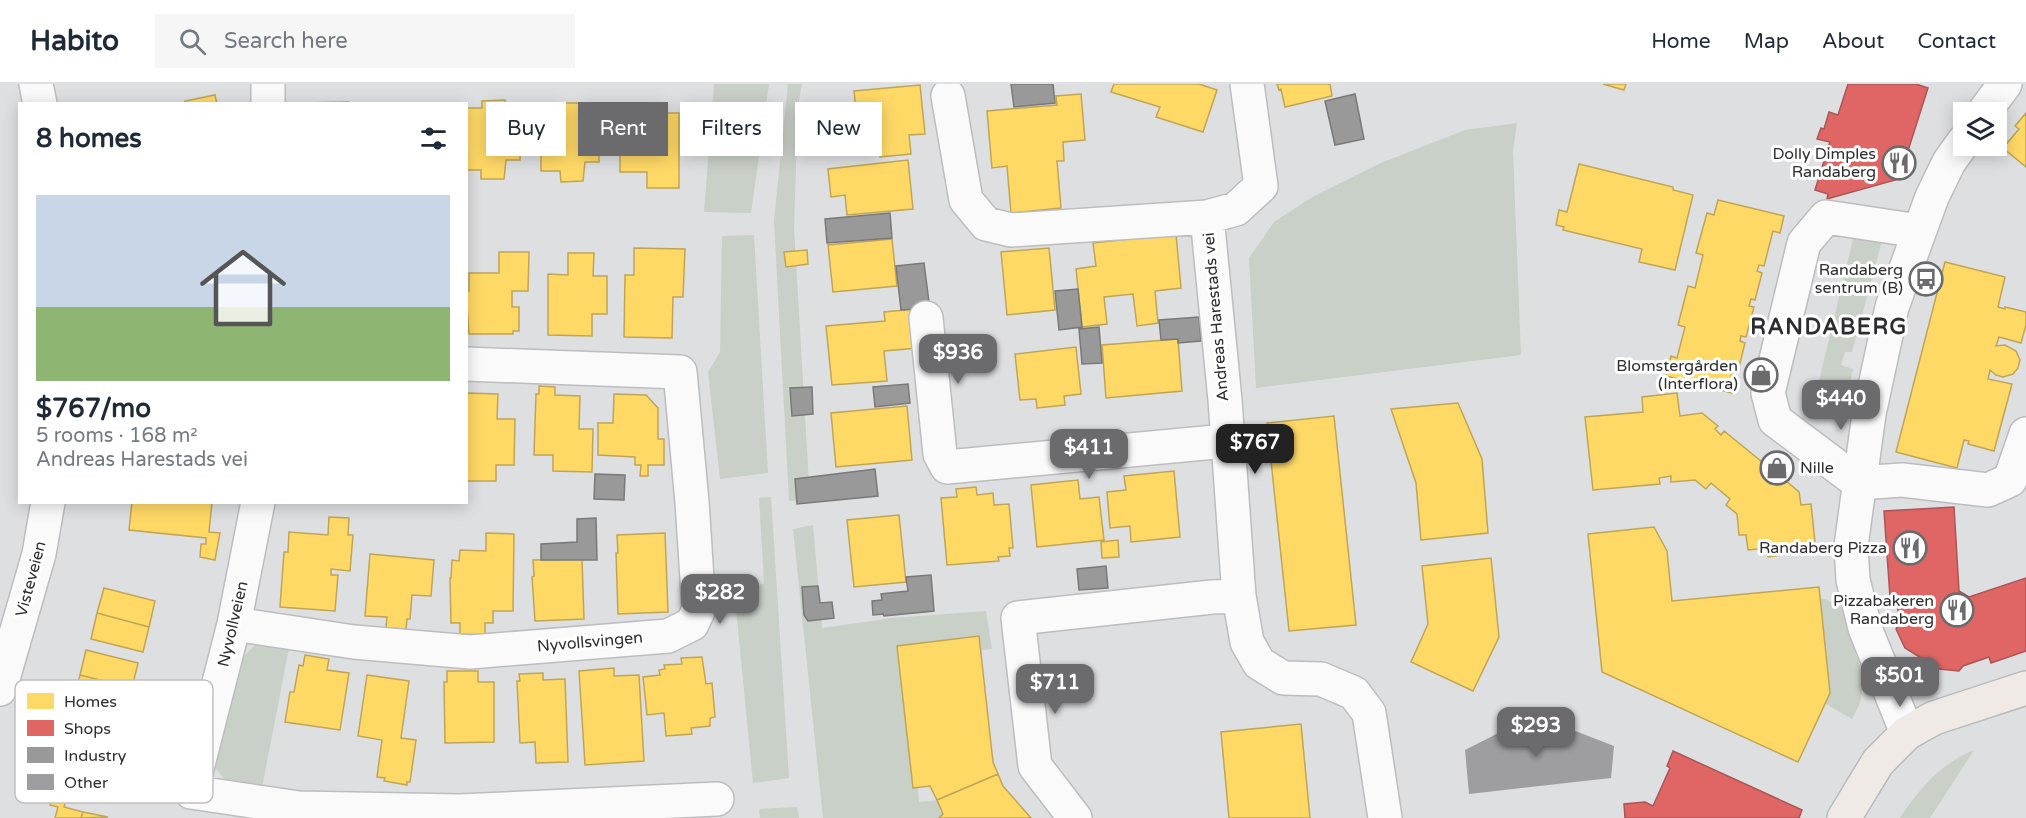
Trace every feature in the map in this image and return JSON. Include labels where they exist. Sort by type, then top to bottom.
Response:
[{"type":"main road","points":[[1844,818],[1878,762],[1907,733],[1934,718],[2026,688]]},
{"type":"street","points":[[36,84],[40,102]]},
{"type":"street","points":[[268,84],[268,102]]},
{"type":"street","name":"Andreas Harestads vei","points":[[1246,84],[1261,186],[1236,209],[1207,217],[1225,400],[1226,441],[1239,596],[1246,642],[1259,663],[1283,678],[1321,679],[1354,693],[1369,713],[1385,818]]},
{"type":"street","points":[[948,96],[966,200],[986,224],[1011,230],[1207,217]]},
{"type":"street","points":[[1907,733],[1865,628],[1853,580],[1851,546],[1869,414],[1892,307],[1932,197],[1953,156]]},
{"type":"street","points":[[1919,231],[1826,217],[1804,243],[1768,393],[1775,420],[1859,483],[1902,480],[1988,490],[2010,480],[2026,434]]},
{"type":"street","points":[[926,318],[940,454],[947,467],[1226,441]]},
{"type":"street","name":"Nyvollsvingen","points":[[234,624],[354,642],[470,652],[668,636],[692,624],[699,609],[680,372],[468,363]]},
{"type":"street","name":"Visteveien","points":[[0,690],[39,554],[48,504]]},
{"type":"street","name":"Nyvollveien","points":[[213,706],[234,624],[258,504]]},
{"type":"street","points":[[1075,818],[1035,766],[1018,618],[1239,596]]},
{"type":"street","name":"Nyvollveien","points":[[213,796],[299,813],[578,812],[717,799]]},
{"type":"shaded area","points":[[714,84],[769,84],[766,102],[713,102]]},
{"type":"shaded area","points":[[788,84],[802,84],[799,102],[795,102],[794,228],[810,501],[789,501],[774,221],[781,156],[783,156]]},
{"type":"shaded area","points":[[1517,123],[1513,151],[1521,355],[1256,388],[1249,258],[1274,222],[1314,196],[1381,163],[1465,130]]},
{"type":"shaded area","points":[[708,156],[759,156],[751,213],[704,212]]},
{"type":"shaded area","points":[[754,235],[768,473],[720,479],[708,372],[720,352],[722,236]]},
{"type":"shaded area","points":[[1853,239],[1882,241],[1852,352],[1845,352],[1841,365],[1853,369],[1842,417],[1812,410]]},
{"type":"shaded area","points":[[771,497],[789,778],[753,783],[734,588],[764,584],[759,498]]},
{"type":"shaded area","points":[[813,525],[822,628],[892,618],[986,611],[992,649],[906,658],[919,802],[942,800],[949,818],[823,818],[793,529]]},
{"type":"shaded area","points":[[1802,595],[1825,599],[1841,607],[1864,679],[1860,703],[1852,719],[1783,679]]},
{"type":"shaded area","points":[[256,644],[289,648],[262,788],[227,782],[213,765],[213,754],[232,668]]},
{"type":"shaded area","points":[[1974,750],[1930,818],[1900,818],[1931,778],[1951,762]]},
{"type":"shaded area","points":[[797,807],[799,818],[760,818],[759,809]]},
{"type":"building: Homes","points":[[1114,84],[1199,84],[1217,90],[1203,132],[1156,117],[1160,107],[1111,92]]},
{"type":"building: Homes","points":[[1277,84],[1330,84],[1332,96],[1285,107],[1281,89],[1279,90]]},
{"type":"building: Homes","points":[[1603,84],[1626,84],[1624,90]]},
{"type":"building: Homes","points":[[920,85],[925,134],[909,135],[911,154],[880,157],[882,156],[882,102],[855,102],[854,91]]},
{"type":"building: Homes","points":[[1081,94],[1085,140],[1063,142],[1064,161],[1057,161],[1061,208],[1011,213],[1007,166],[992,168],[987,111],[1057,105],[1056,96]]},
{"type":"building: Homes","points":[[215,95],[217,102],[185,102]]},
{"type":"building: Homes","points":[[505,100],[505,102],[486,102],[486,156],[520,156],[520,160],[506,160],[504,179],[481,179],[481,170],[468,170],[468,108],[482,108],[482,101]]},
{"type":"building: Homes","points":[[566,103],[578,103],[578,156],[599,156],[599,162],[585,162],[583,181],[561,182],[560,171],[541,171],[541,156],[566,156]]},
{"type":"building: Homes","points":[[668,113],[679,113],[679,188],[647,188],[647,172],[620,172],[620,156],[668,156]]},
{"type":"building: Homes","points":[[2026,113],[2026,167],[2007,151],[2007,143],[2019,129],[2015,126]]},
{"type":"building: Homes","points":[[908,160],[913,209],[847,215],[845,195],[831,197],[828,169]]},
{"type":"building: Homes","points":[[1579,164],[1673,187],[1673,190],[1693,195],[1675,270],[1639,262],[1642,249],[1563,230],[1564,227],[1556,225],[1559,210],[1567,212]]},
{"type":"building: Homes","points":[[1718,200],[1784,216],[1780,233],[1773,231],[1764,266],[1759,265],[1757,271],[1762,273],[1755,300],[1751,299],[1749,306],[1754,307],[1746,337],[1741,336],[1740,341],[1745,343],[1738,371],[1733,369],[1731,376],[1736,378],[1732,393],[1666,376],[1671,356],[1677,358],[1685,327],[1678,325],[1688,286],[1695,288],[1703,255],[1696,253],[1707,213],[1714,215]]},
{"type":"building: Homes","points":[[1176,234],[1181,288],[1155,291],[1158,323],[1137,326],[1133,294],[1104,297],[1107,324],[1082,327],[1076,269],[1096,266],[1093,243]]},
{"type":"building: Homes","points":[[892,239],[897,286],[833,292],[828,245]]},
{"type":"building: Homes","points":[[634,248],[685,249],[683,297],[673,297],[672,338],[624,337],[625,275],[634,275]]},
{"type":"building: Homes","points":[[1049,248],[1055,310],[1007,315],[1001,252]]},
{"type":"building: Homes","points":[[807,250],[808,264],[786,267],[784,252]]},
{"type":"building: Homes","points":[[499,252],[529,252],[528,291],[512,291],[512,307],[519,307],[519,331],[513,331],[513,334],[469,334],[469,273],[499,273]]},
{"type":"building: Homes","points":[[568,253],[594,253],[593,276],[607,276],[607,314],[592,314],[592,336],[548,335],[548,274],[568,275]]},
{"type":"building: Homes","points":[[1945,262],[2005,277],[1998,307],[2026,312],[2026,325],[2021,343],[1999,337],[1996,346],[2005,345],[2016,351],[2020,360],[2018,368],[2013,374],[2003,377],[1990,370],[1988,379],[2012,384],[1994,451],[1968,444],[1969,441],[1964,440],[1957,468],[1896,452]]},
{"type":"building: Homes","points":[[915,309],[918,348],[884,351],[887,381],[832,385],[826,326],[885,321],[884,312]]},
{"type":"building: Homes","points":[[1178,339],[1182,391],[1106,398],[1102,345]]},
{"type":"building: Homes","points":[[1076,347],[1081,394],[1064,396],[1065,405],[1037,408],[1036,399],[1020,400],[1015,354]]},
{"type":"building: Homes","points":[[539,386],[555,387],[555,395],[580,396],[579,429],[593,429],[592,472],[553,471],[553,455],[534,455],[536,394],[539,394]]},
{"type":"building: Homes","points":[[468,393],[498,394],[497,419],[515,419],[514,465],[496,465],[496,481],[468,481]]},
{"type":"building: Homes","points":[[1677,393],[1680,416],[1702,413],[1718,426],[1715,429],[1721,435],[1724,431],[1778,475],[1775,479],[1782,484],[1785,480],[1799,492],[1801,505],[1811,504],[1815,542],[1786,545],[1788,554],[1768,557],[1767,548],[1748,550],[1746,535],[1739,535],[1737,514],[1726,505],[1730,499],[1711,483],[1706,489],[1695,480],[1671,482],[1671,476],[1659,478],[1660,484],[1593,490],[1585,417],[1643,412],[1642,397]]},
{"type":"building: Homes","points":[[614,394],[646,395],[658,408],[658,439],[664,439],[664,465],[648,465],[648,476],[640,476],[641,465],[635,465],[635,457],[598,455],[598,423],[613,423]]},
{"type":"building: Homes","points":[[1458,403],[1482,459],[1488,533],[1421,540],[1416,483],[1391,409]]},
{"type":"building: Homes","points":[[907,406],[912,460],[836,467],[831,413]]},
{"type":"building: Homes","points":[[1334,416],[1356,625],[1289,631],[1267,423]]},
{"type":"building: Homes","points":[[1174,471],[1180,537],[1131,542],[1130,526],[1110,528],[1107,492],[1126,490],[1124,476]]},
{"type":"building: Homes","points":[[1078,480],[1080,499],[1099,497],[1104,540],[1037,547],[1031,485]]},
{"type":"building: Homes","points":[[976,487],[977,495],[993,493],[994,505],[1009,504],[1013,548],[1009,548],[1010,556],[998,557],[999,561],[947,565],[941,498],[957,497],[956,489]]},
{"type":"building: Homes","points":[[132,504],[212,504],[209,532],[220,533],[215,560],[200,557],[201,544],[206,544],[206,538],[129,530]]},
{"type":"building: Homes","points":[[899,515],[906,582],[854,587],[847,520]]},
{"type":"building: Homes","points":[[329,517],[349,518],[348,535],[353,535],[350,571],[331,569],[331,575],[338,575],[335,611],[280,607],[284,552],[288,552],[289,532],[328,535]]},
{"type":"building: Homes","points":[[1654,527],[1667,551],[1672,601],[1819,587],[1830,693],[1798,762],[1602,672],[1588,534]]},
{"type":"building: Homes","points":[[486,533],[514,534],[513,611],[493,611],[493,623],[485,623],[485,635],[460,634],[460,623],[451,623],[452,560],[459,561],[460,550],[486,551]]},
{"type":"building: Homes","points":[[665,533],[668,612],[618,614],[617,535]]},
{"type":"building: Homes","points":[[1118,540],[1119,557],[1102,558],[1101,542]]},
{"type":"building: Homes","points":[[370,554],[434,560],[431,596],[412,595],[410,619],[407,619],[406,629],[386,628],[387,617],[365,616]]},
{"type":"building: Homes","points":[[1491,558],[1499,637],[1473,691],[1411,662],[1428,624],[1422,566]]},
{"type":"building: Homes","points":[[582,559],[584,619],[535,621],[533,560]]},
{"type":"building: Homes","points":[[104,588],[155,601],[149,627],[97,613]]},
{"type":"building: Homes","points":[[97,613],[149,627],[143,652],[91,639]]},
{"type":"building: Homes","points":[[979,636],[993,762],[998,774],[937,800],[930,786],[913,788],[897,646]]},
{"type":"building: Homes","points":[[86,650],[138,663],[134,680],[100,680],[80,675]]},
{"type":"building: Homes","points":[[305,655],[329,659],[327,670],[349,673],[340,730],[285,722],[290,692],[294,692],[299,665],[303,666]]},
{"type":"building: Homes","points":[[702,657],[706,684],[712,683],[715,717],[710,718],[710,726],[691,728],[692,734],[666,736],[664,713],[647,715],[643,677],[660,675],[659,670],[665,669],[664,665],[682,664],[681,658]]},
{"type":"building: Homes","points":[[614,668],[614,676],[639,675],[644,761],[585,765],[579,671]]},
{"type":"building: Homes","points":[[447,671],[478,671],[478,682],[494,682],[494,742],[445,743],[444,682],[447,682]]},
{"type":"building: Homes","points":[[543,673],[543,680],[565,679],[568,762],[536,763],[535,742],[520,743],[517,681],[520,681],[519,674]]},
{"type":"building: Homes","points":[[80,675],[100,680],[79,680]]},
{"type":"building: Homes","points":[[367,675],[409,681],[401,738],[416,740],[410,782],[407,782],[407,785],[384,781],[385,778],[377,777],[382,740],[358,736]]},
{"type":"building: Homes","points":[[1301,724],[1310,818],[1229,818],[1221,732]]},
{"type":"building: Homes","points":[[998,774],[1003,786],[1031,818],[939,818],[943,814],[937,800]]},
{"type":"building: Homes","points":[[50,803],[65,803],[64,807],[83,812],[81,818],[55,818],[58,807],[50,805]]},
{"type":"building: Homes","points":[[83,812],[108,817],[81,818]]},
{"type":"building: Shops","points":[[1848,84],[1916,84],[1928,88],[1899,179],[1827,199],[1828,194],[1815,190],[1830,142],[1817,139],[1821,128],[1824,129],[1829,112],[1838,115]]},
{"type":"building: Shops","points":[[1954,507],[1959,591],[1969,597],[2026,578],[2026,651],[1991,663],[1989,657],[1963,666],[1959,671],[1939,669],[1905,648],[1896,629],[1899,624],[1897,597],[1890,597],[1884,511]]},
{"type":"building: Shops","points":[[1673,751],[1802,810],[1799,818],[1625,818],[1624,804],[1645,802],[1653,806],[1670,768],[1667,766]]},
{"type":"building: Industry","points":[[1011,84],[1053,84],[1055,103],[1014,107]]},
{"type":"building: Industry","points":[[1355,94],[1364,139],[1335,145],[1325,101]]},
{"type":"building: Industry","points":[[890,213],[892,238],[827,243],[825,219]]},
{"type":"building: Industry","points":[[924,263],[929,302],[915,309],[901,310],[896,266]]},
{"type":"building: Industry","points":[[1078,289],[1082,327],[1059,330],[1055,291]]},
{"type":"building: Industry","points":[[1199,317],[1201,341],[1178,343],[1178,339],[1161,340],[1159,320]]},
{"type":"building: Industry","points":[[1099,327],[1102,363],[1082,364],[1079,329]]},
{"type":"building: Industry","points":[[908,384],[910,403],[875,407],[873,387]]},
{"type":"building: Industry","points":[[812,387],[813,414],[792,416],[790,388]]},
{"type":"building: Industry","points":[[875,469],[878,496],[797,504],[795,479]]},
{"type":"building: Industry","points":[[595,474],[625,475],[624,500],[594,499]]},
{"type":"building: Industry","points":[[596,518],[597,560],[541,560],[541,544],[577,542],[577,519]]},
{"type":"building: Industry","points":[[1106,566],[1108,588],[1079,590],[1077,569]]},
{"type":"building: Industry","points":[[931,575],[934,611],[873,615],[872,601],[882,600],[881,594],[908,591],[906,577]]},
{"type":"building: Industry","points":[[818,586],[820,603],[832,602],[834,618],[808,621],[804,615],[802,587]]},
{"type":"building: Other","points":[[1534,715],[1614,746],[1611,778],[1469,794],[1465,750]]},
{"type":"place","name":"Dolly Dimples Randaberg","points":[[1899,163]]},
{"type":"place","name":"Randaberg sentrum (B)","points":[[1926,279]]},
{"type":"place","name":"Blomstergården (Interflora)","points":[[1761,375]]},
{"type":"place","name":"Nille","points":[[1777,468]]},
{"type":"place","name":"Randaberg Pizza","points":[[1910,548]]},
{"type":"place","name":"Pizzabakeren Randaberg","points":[[1957,610]]},
{"type":"district","name":"RANDABERG","points":[[1829,327]]}]
